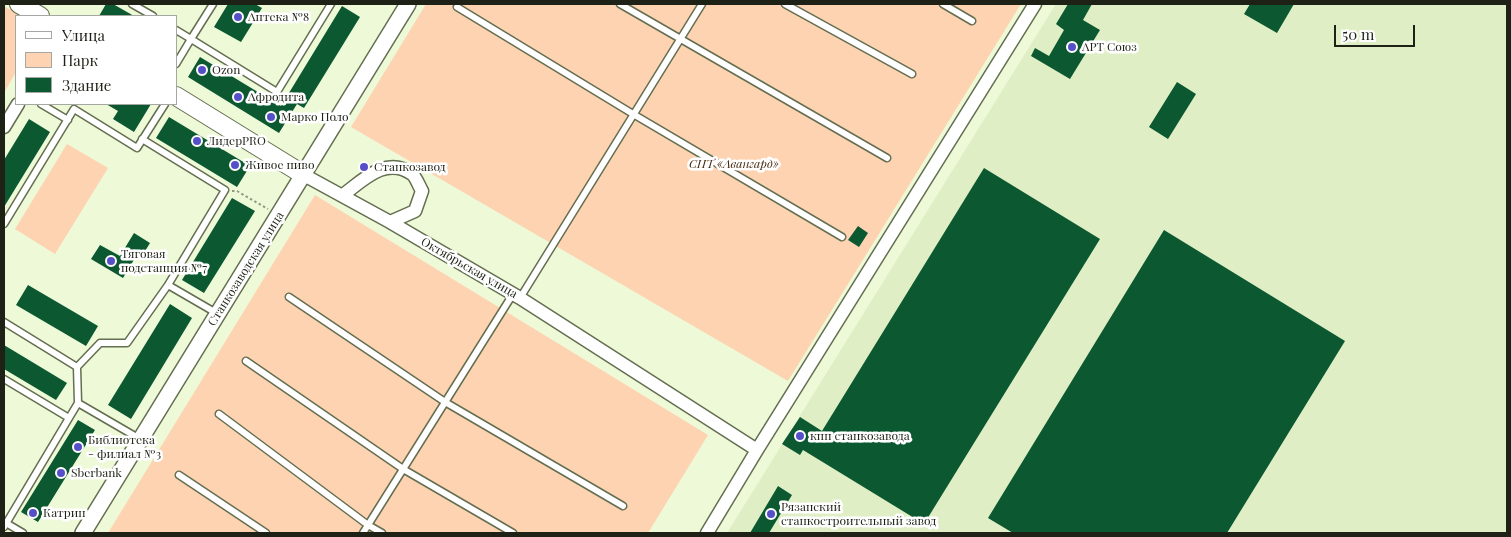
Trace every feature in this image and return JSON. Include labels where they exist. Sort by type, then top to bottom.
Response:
[{"type":"main road","points":[[19,4],[38,15]]},
{"type":"main road","name":"Октябрьская улица","points":[[178,97],[304,175]]},
{"type":"street","name":"Станкозаводская улица","points":[[83,533],[408,4]]},
{"type":"street","points":[[707,533],[756,450],[1035,4]]},
{"type":"street","points":[[4,127],[17,105]]},
{"type":"street","points":[[343,196],[375,171],[394,167],[413,175],[422,191],[415,211],[390,222]]},
{"type":"street","name":"Октябрьская улица","points":[[304,175],[390,222],[516,296],[756,450]]},
{"type":"lane","points":[[132,4],[151,15]]},
{"type":"lane","points":[[178,61],[213,4]]},
{"type":"lane","points":[[178,31],[277,92],[331,4]]},
{"type":"lane","points":[[620,4],[887,158]]},
{"type":"lane","points":[[363,533],[445,402],[516,296],[702,4]]},
{"type":"lane","points":[[785,4],[912,74]]},
{"type":"lane","points":[[943,4],[972,21]]},
{"type":"lane","points":[[457,7],[633,114],[842,237]]},
{"type":"lane","points":[[43,105],[68,120]]},
{"type":"lane","points":[[4,224],[74,109],[137,148],[164,105]]},
{"type":"lane","points":[[23,533],[5,525],[78,403],[77,367],[100,343],[127,343],[168,285],[225,190],[142,139]]},
{"type":"lane","points":[[168,285],[218,314]]},
{"type":"lane","points":[[289,297],[445,402],[623,506]]},
{"type":"lane","points":[[4,322],[77,367]]},
{"type":"lane","points":[[246,360],[403,469],[513,533]]},
{"type":"lane","points":[[4,379],[69,418]]},
{"type":"lane","points":[[78,403],[141,440]]},
{"type":"lane","points":[[219,414],[368,525],[382,533]]},
{"type":"lane","points":[[180,475],[266,533]]},
{"type":"path","points":[[225,190],[237,191],[279,216]]},
{"type":"shaded area","points":[[1056,4],[1507,4],[1507,533],[727,533]]},
{"type":"green space","name":"СНТ «Авангард»","points":[[426,4],[1021,4],[788,381],[351,127]]},
{"type":"green space","points":[[4,6],[19,15],[15,15],[15,74],[4,93]]},
{"type":"green space","points":[[67,144],[108,168],[55,254],[15,229]]},
{"type":"green space","points":[[315,195],[708,435],[648,533],[108,533]]},
{"type":"building","points":[[106,4],[113,4],[132,15],[100,15]]},
{"type":"building","name":"Аптека №8","points":[[228,4],[255,4],[262,8],[241,42],[214,27]]},
{"type":"building","name":"АРТ Союз","points":[[1068,4],[1092,4],[1083,20],[1100,30],[1070,79],[1031,56],[1035,48],[1049,56],[1064,30],[1056,24]]},
{"type":"building","points":[[1250,4],[1294,4],[1277,33],[1244,14]]},
{"type":"building","points":[[342,6],[360,17],[304,108],[297,104],[279,133],[188,77],[200,57],[281,106]]},
{"type":"building","points":[[1177,82],[1196,94],[1168,139],[1149,127]]},
{"type":"building","points":[[108,105],[150,105],[134,132],[113,119],[118,111]]},
{"type":"building","points":[[169,117],[250,166],[237,187],[156,138]]},
{"type":"building","points":[[29,119],[50,132],[4,207],[4,160]]},
{"type":"building","points":[[984,168],[1100,239],[924,524],[803,450],[800,455],[782,444],[800,417],[822,431]]},
{"type":"building","points":[[232,198],[255,211],[204,293],[182,280]]},
{"type":"building","points":[[858,226],[868,233],[859,247],[848,240]]},
{"type":"building","points":[[1164,230],[1345,341],[1227,533],[1013,533],[988,518]]},
{"type":"building","points":[[134,233],[150,243],[142,256],[138,253],[123,278],[91,259],[100,245],[120,256]]},
{"type":"building","points":[[28,285],[98,326],[86,346],[16,305]]},
{"type":"building","points":[[170,304],[192,318],[131,419],[108,405]]},
{"type":"building","points":[[4,345],[67,383],[56,400],[4,369]]},
{"type":"building","points":[[78,420],[95,430],[38,522],[21,512]]},
{"type":"building","name":"Рязанский станкостроительный завод","points":[[778,486],[792,495],[769,533],[750,533]]},
{"type":"place","name":"Аптека №8","points":[[238,17]]},
{"type":"place","name":"АРТ Союз","points":[[1072,47]]},
{"type":"place","name":"Ozon","points":[[202,70]]},
{"type":"place","name":"Афродита","points":[[238,97]]},
{"type":"place","name":"Марко Поло","points":[[271,117]]},
{"type":"place","name":"ЛидерPRO","points":[[197,141]]},
{"type":"place","name":"Живое пиво","points":[[235,165]]},
{"type":"place","name":"Станкозавод","points":[[364,167]]},
{"type":"place","name":"Тяговая подстанция №7","points":[[111,261]]},
{"type":"place","name":"кпп станкозавода","points":[[800,436]]},
{"type":"place","name":"Библиотека - филиал №3","points":[[78,447]]},
{"type":"place","name":"Sberbank","points":[[61,473]]},
{"type":"place","name":"Катрин","points":[[33,513]]},
{"type":"place","name":"Рязанский станкостроительный завод","points":[[771,514]]}]
